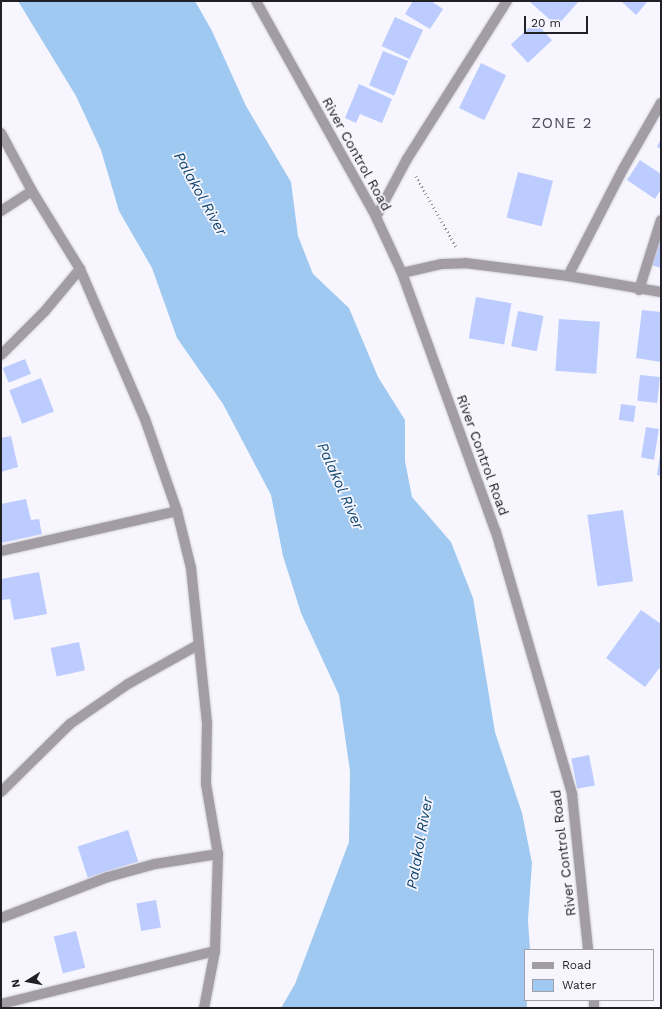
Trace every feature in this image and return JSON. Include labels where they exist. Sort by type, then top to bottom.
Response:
[{"type":"street","name":"River Control Road","points":[[256,1],[376,217],[402,273],[496,532],[572,794],[588,949]]},
{"type":"street","points":[[376,217],[407,158],[507,1]]},
{"type":"street","points":[[568,276],[623,169],[661,103]]},
{"type":"street","points":[[1,133],[32,191],[80,269],[144,419],[177,511],[191,568],[207,724],[206,784],[218,854],[214,951],[204,1008]]},
{"type":"street","points":[[1,211],[32,191]]},
{"type":"street","points":[[639,290],[661,220]]},
{"type":"street","points":[[402,273],[442,264],[464,263],[568,276],[639,290],[661,292]]},
{"type":"street","points":[[1,355],[26,331],[80,269]]},
{"type":"street","points":[[1,550],[177,511]]},
{"type":"street","points":[[1,792],[70,724],[128,684],[198,645]]},
{"type":"street","points":[[1,918],[108,877],[155,864],[218,854]]},
{"type":"street","points":[[1,1004],[214,951]]},
{"type":"path","points":[[407,158],[464,263]]},
{"type":"water","name":"Palakol River","points":[[18,1],[195,1],[212,31],[246,106],[291,182],[298,236],[313,274],[349,308],[378,377],[405,420],[405,461],[412,497],[451,542],[473,598],[495,732],[522,813],[532,863],[528,920],[530,949],[524,949],[524,1001],[527,1001],[527,1008],[281,1008],[295,984],[349,842],[350,771],[339,695],[301,613],[283,556],[271,495],[223,404],[177,338],[152,268],[119,211],[101,150],[76,96]]},
{"type":"building","points":[[413,1],[431,1],[443,9],[430,29],[405,14]]},
{"type":"building","points":[[529,1],[579,1],[557,26]]},
{"type":"building","points":[[621,1],[648,1],[636,15]]},
{"type":"building","points":[[395,17],[423,30],[410,59],[381,46]]},
{"type":"building","points":[[535,22],[552,40],[528,63],[511,45]]},
{"type":"building","points":[[383,51],[408,61],[394,95],[369,85]]},
{"type":"building","points":[[481,63],[506,75],[484,120],[459,108]]},
{"type":"building","points":[[359,84],[392,99],[382,123],[360,114],[356,123],[345,118]]},
{"type":"building","points":[[661,139],[661,149],[657,147]]},
{"type":"building","points":[[640,160],[661,174],[661,189],[655,199],[627,180]]},
{"type":"building","points":[[518,172],[553,181],[542,226],[507,218]]},
{"type":"building","points":[[661,227],[661,268],[648,264]]},
{"type":"building","points":[[476,297],[511,303],[504,345],[469,338]]},
{"type":"building","points":[[642,310],[661,312],[661,362],[636,358]]},
{"type":"building","points":[[518,311],[544,316],[537,351],[511,346]]},
{"type":"building","points":[[559,319],[600,322],[596,374],[555,371]]},
{"type":"building","points":[[25,359],[31,374],[9,383],[3,368]]},
{"type":"building","points":[[640,375],[660,377],[657,403],[637,401]]},
{"type":"building","points":[[41,378],[54,412],[22,424],[9,390]]},
{"type":"building","points":[[621,404],[636,406],[634,422],[619,420]]},
{"type":"building","points":[[646,427],[659,429],[654,460],[641,458]]},
{"type":"building","points":[[11,436],[18,467],[1,472],[1,438]]},
{"type":"building","points":[[661,455],[661,476],[657,475]]},
{"type":"building","points":[[26,499],[31,520],[39,519],[42,534],[1,543],[1,504]]},
{"type":"building","points":[[623,510],[633,581],[597,586],[587,515]]},
{"type":"building","points":[[39,572],[47,614],[14,620],[10,599],[2,600],[1,579]]},
{"type":"building","points":[[641,610],[661,624],[661,666],[645,687],[606,658]]},
{"type":"building","points":[[79,642],[85,670],[57,676],[51,648]]},
{"type":"building","points":[[589,755],[595,785],[577,789],[571,758]]},
{"type":"building","points":[[128,830],[138,861],[88,878],[78,846]]},
{"type":"building","points":[[156,900],[161,928],[141,931],[136,903]]},
{"type":"building","points":[[76,931],[85,968],[63,973],[54,937]]},
{"type":"district","name":"ZONE 2","points":[[562,124]]}]
